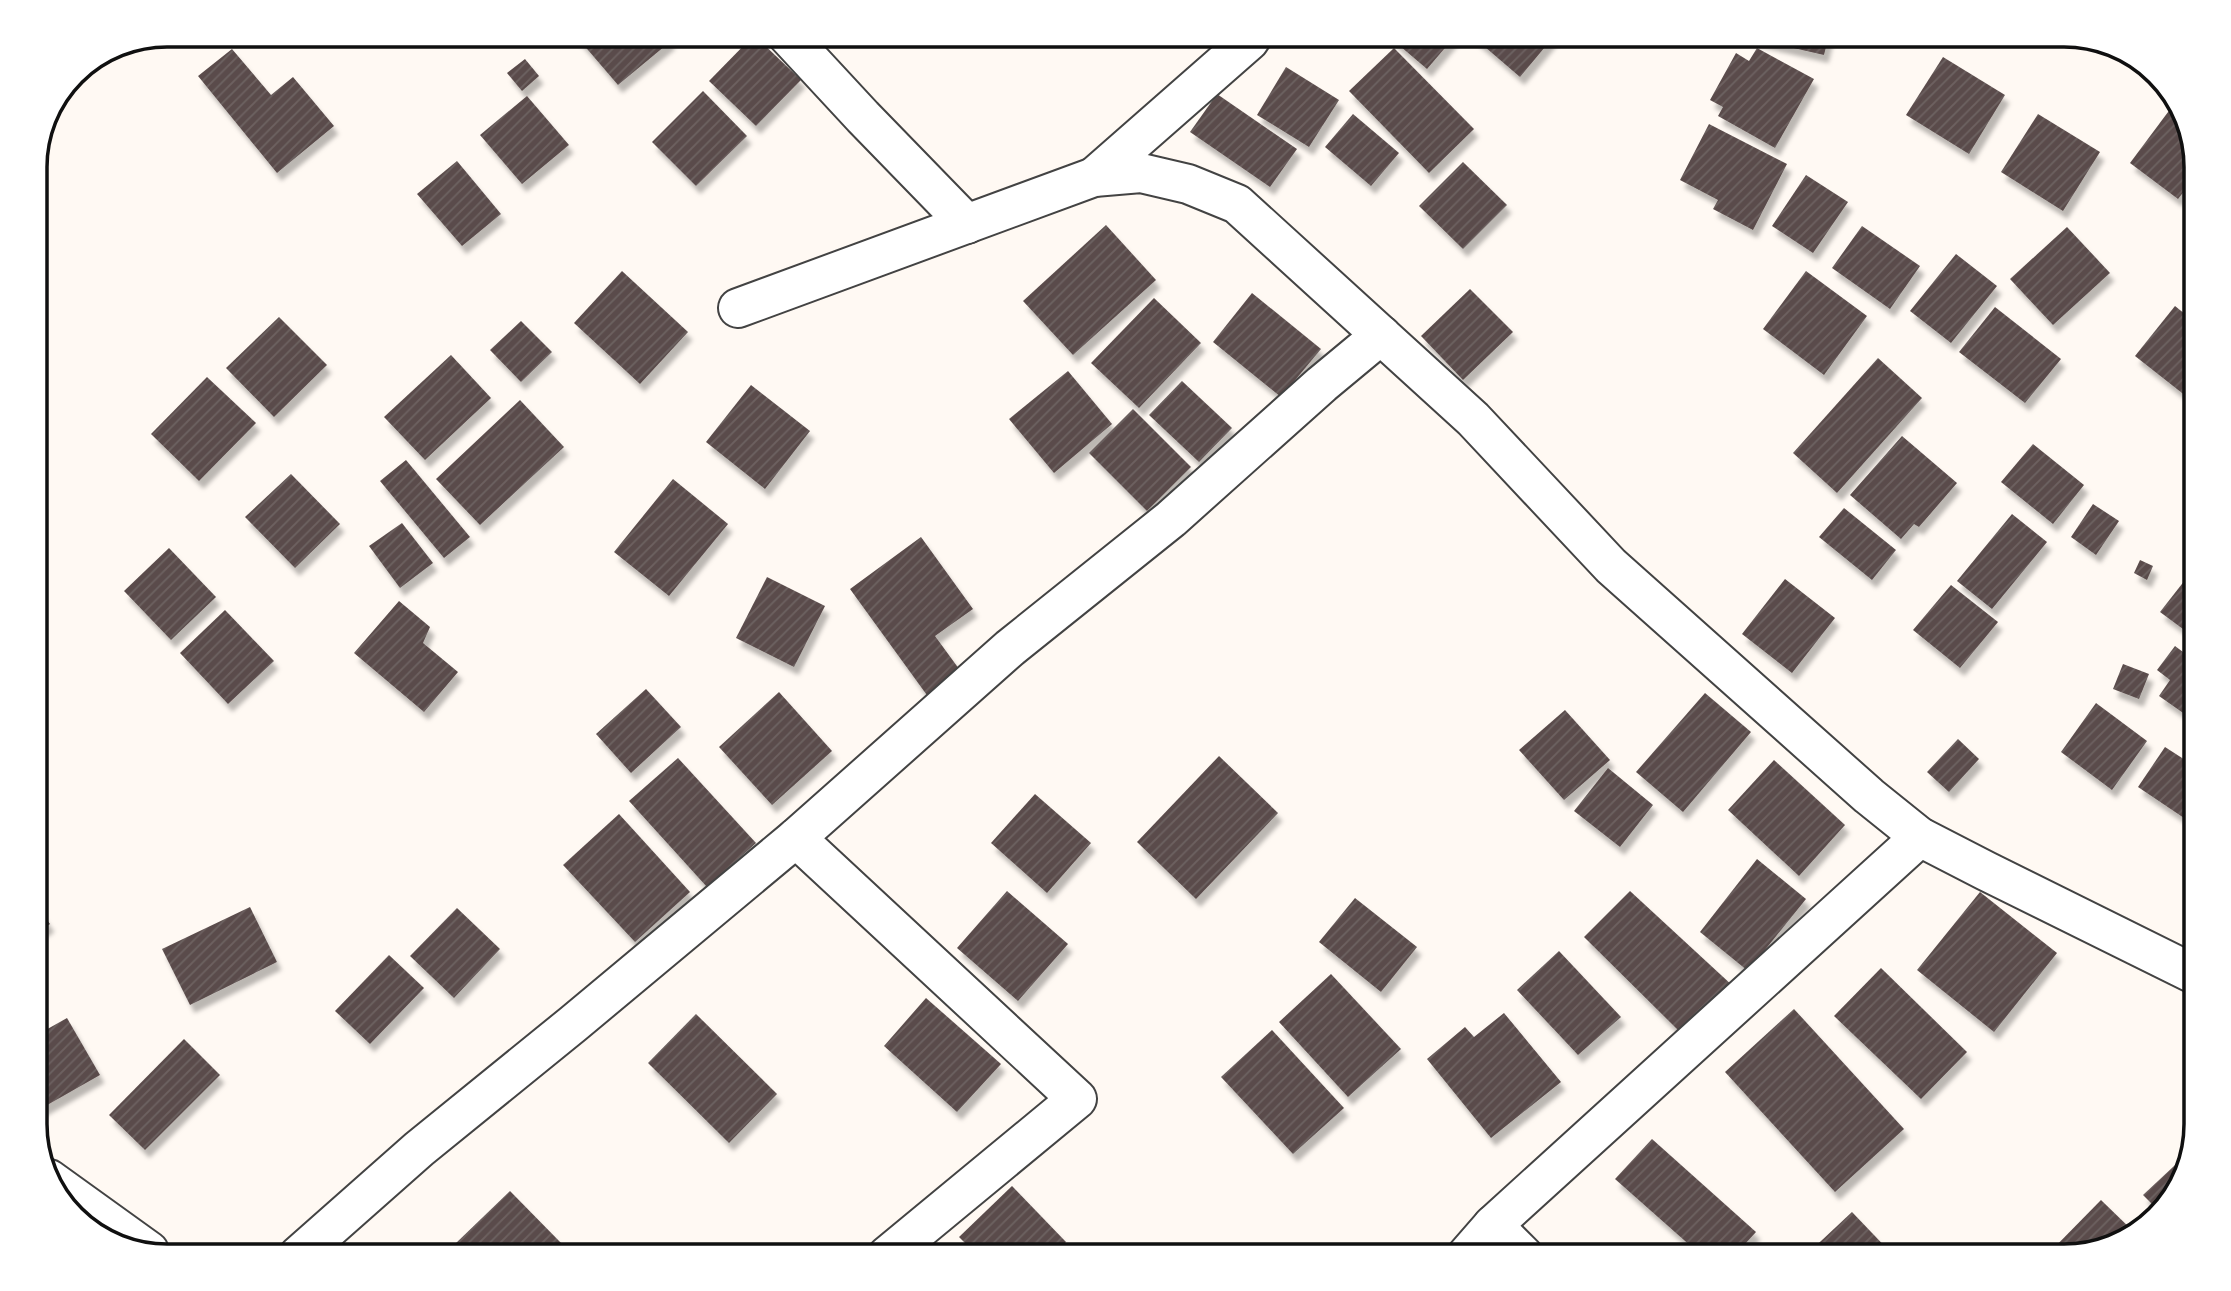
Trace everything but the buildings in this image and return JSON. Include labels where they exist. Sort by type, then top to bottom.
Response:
[{"type":"street","points":[[798,47],[967,224]]},
{"type":"street","points":[[1094,177],[1242,47]]},
{"type":"street","points":[[738,308],[1094,177],[1141,173],[1188,184],[1237,204],[1473,419],[1611,566],[1869,796],[1920,837],[2184,969]]},
{"type":"street","points":[[312,1244],[419,1149],[796,838],[1010,648],[1171,519],[1381,335]]},
{"type":"street","points":[[1476,1244],[1493,1225],[1920,837]]},
{"type":"street","points":[[796,838],[1077,1099],[902,1244]]},
{"type":"street","points":[[70,1194],[132,1239]]},
{"type":"street","points":[[1493,1225],[1512,1244]]}]
